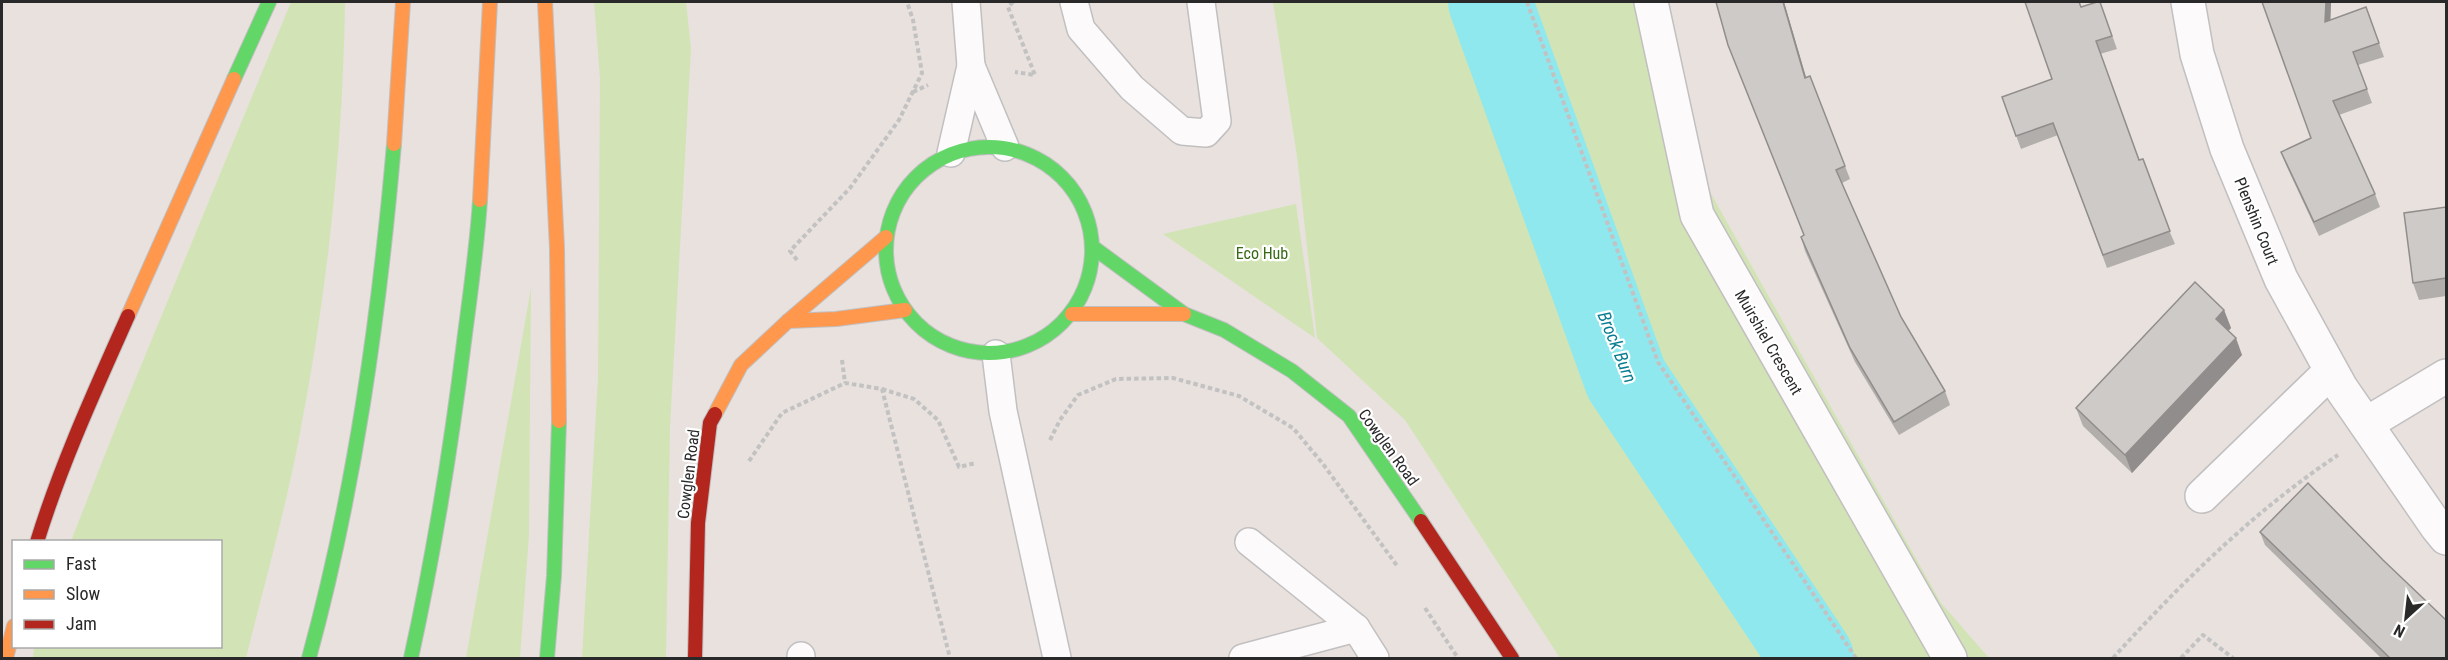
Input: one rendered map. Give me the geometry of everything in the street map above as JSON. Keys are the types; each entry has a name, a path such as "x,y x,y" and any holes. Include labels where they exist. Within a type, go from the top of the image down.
{"main road":[{"path":"38,540 48,506 81,421 269,2"},
{"path":"309,658 334,556 374,328 396,113 403,2"},
{"path":"411,658 433,557 457,402 478,232 490,2"},
{"path":"545,2 560,308 560,450 554,584 547,658"},
{"path":"977,146 1005,147 1033,155 1057,171 1076,193 1089,219 1094,249 1089,283 1072,314 1051,335 1025,348 996,354 970,352 944,344 922,330 905,310 892,287 886,263 886,237 897,202 919,173 951,153 977,146"},
{"name":"Cowglen Road","path":"695,658 698,523 710,423 741,365 788,321 886,237"},
{"name":"Cowglen Road","path":"1094,249 1184,314 1224,330 1292,371 1349,416 1512,658"},
{"path":"788,321 836,319 905,310"},
{"name":"Cowglen Road","path":"1072,314 1184,314"},
{"path":"6,658 12,634"}],"street":[{"name":"Muirshiel Crescent","path":"1651,2 1697,214 1950,658"},
{"name":"Plenshin Court","path":"2188,2 2197,54 2227,149 2281,279 2331,371 2368,429 2446,538"},
{"path":"2202,495 2331,371"},
{"path":"2368,429 2446,376"}],"lane":[{"path":"951,153 971,66 966,2"},
{"path":"1074,2 1081,29 1132,88 1182,131 1206,133 1216,121 1200,2"},
{"path":"971,66 1005,147"},
{"path":"996,354 1003,411 1057,658"},
{"path":"1250,542 1356,628 1375,658"},
{"path":"1243,658 1356,628"}],"path":[{"path":"819,294 790,251 850,188 899,120 922,73 913,20 907,2"},
{"path":"1527,2 1658,362 1856,658"},
{"path":"747,468 750,459 782,413 845,383 882,389 915,399 938,420 959,467 1045,452 1060,420 1078,395 1116,378 1173,378 1239,396 1293,428 1323,464 1404,575"},
{"path":"882,389 950,658"},
{"path":"2113,658 2166,600 2244,527 2368,429"},
{"path":"1422,603 1458,658"},
{"path":"2181,658 2203,635 2233,658"}],"green space":[{"path":"291,2 345,2 337,166 318,330 287,493 246,658 33,658 34,648 222,648 222,540 71,540"},
{"path":"594,2 686,2 691,48 670,427 666,658 582,658 598,377 600,78"},
{"path":"1273,2 1652,2 1705,183 1941,603 1989,658 1560,658 1405,420 1317,338 1297,156"},
{"name":"Eco Hub","path":"1296,204 1315,338 1163,234"},
{"path":"531,288 529,535 520,658 466,658"}],"building":[{"path":"1716,2 1783,2 1805,78 1810,76 1845,166 1836,170 1901,317 1945,391 1894,422 1850,348 1801,237 1804,235 1728,45"},
{"path":"2025,2 2079,2 2081,7 2100,2 2112,36 2096,41 2139,160 2143,159 2170,231 2103,255 2053,123 2016,136 2002,97 2052,79"},
{"path":"2262,2 2326,2 2325,22 2366,7 2379,43 2353,52 2367,89 2333,101 2375,194 2314,222 2281,152 2311,138"},
{"path":"2446,207 2446,278 2413,283 2404,213"},
{"path":"2195,282 2224,310 2216,319 2236,338 2125,455 2076,408"},
{"path":"2308,483 2383,560 2446,620 2446,658 2390,658 2260,532"}],"waterway":[{"name":"Brock Burn","path":"1490,2 1626,379 1812,658"}],"traffic: fast":[{"path":"234,79 269,2"},
{"path":"309,658 340,531 363,403 381,274 394,144"},
{"path":"999,147 1029,154 1055,170 1069,184 1085,210 1091,230 1092,250 1091,270 1085,290 1069,316 1055,330 1029,346 1009,352 979,353 949,346 923,330 909,316 893,290 887,270 886,240 893,210 909,184 923,170 949,154 969,148 999,147"},
{"path":"411,658 448,461 480,200"},
{"path":"1094,248 1184,314 1224,330 1292,371 1349,416 1421,521"},
{"path":"547,658 554,576 559,421"}],"traffic: slow":[{"path":"394,144 403,2"},
{"path":"480,200 490,2"},
{"path":"545,2 557,248 559,421"},
{"path":"128,316 234,79"},
{"path":"715,414 741,365 788,321 886,237"},
{"path":"788,321 836,319 905,310"},
{"path":"1072,314 1184,314"},
{"path":"6,658 12,634"}],"traffic: jam":[{"path":"38,540 68,456 128,316"},
{"path":"695,658 698,523 710,423 715,414"},
{"path":"1421,521 1512,658"}]}
